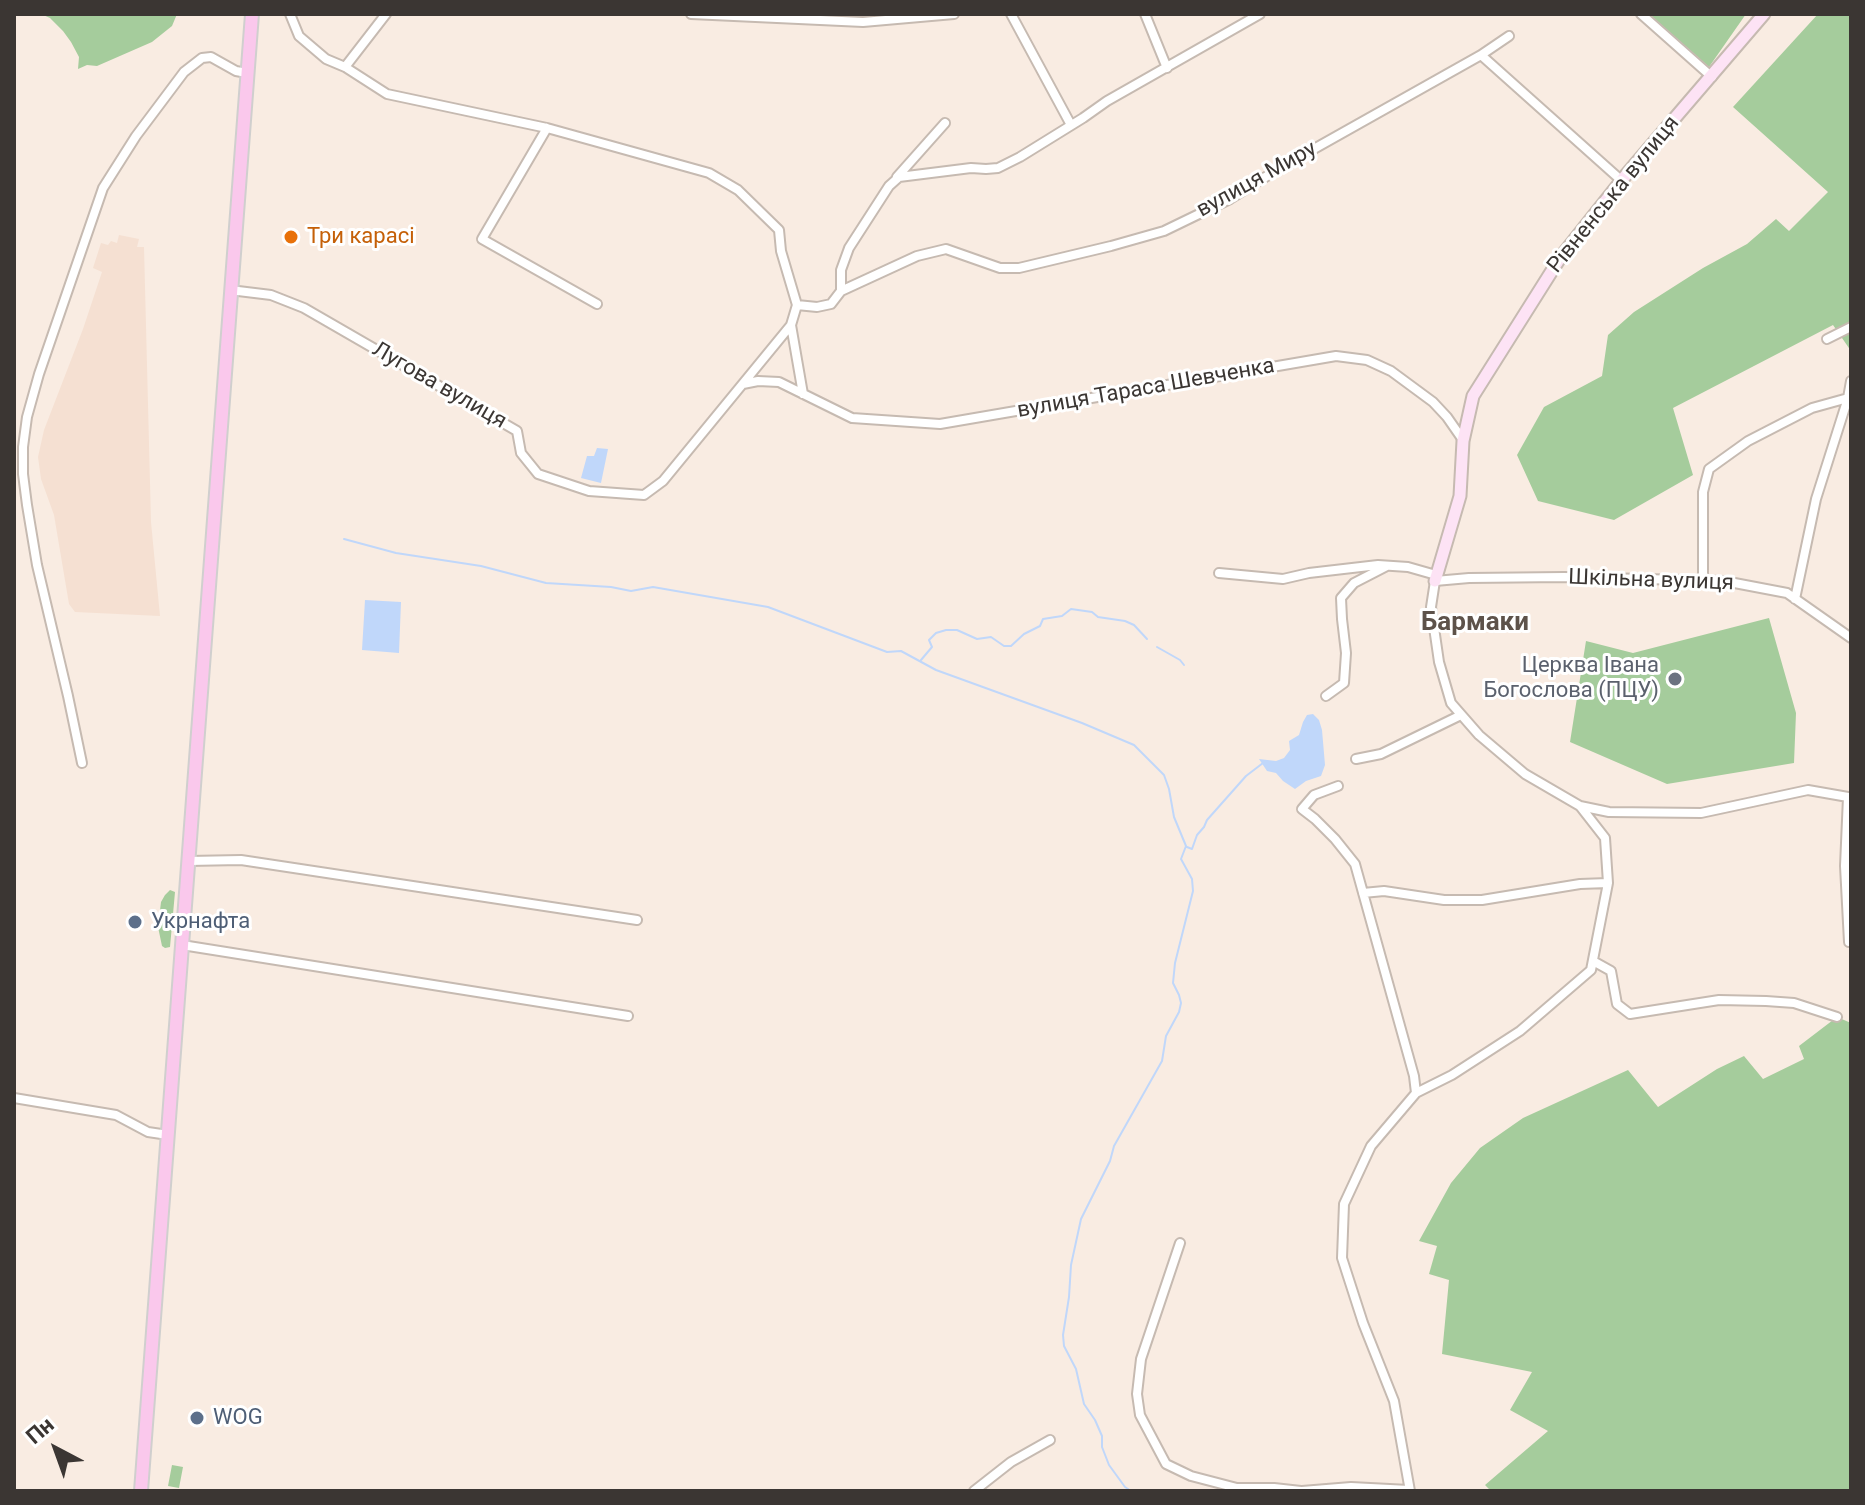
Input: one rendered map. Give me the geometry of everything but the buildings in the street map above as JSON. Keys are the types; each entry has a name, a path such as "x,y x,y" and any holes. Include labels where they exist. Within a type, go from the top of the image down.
{"main road":[{"path":"141,1491 252,14"}],"street":[{"path":"290,14 299,36 326,59 345,67 387,94 547,128 709,173 738,190 779,230 781,251 797,305 791,325 803,394"},
{"path":"345,67 386,14"},
{"path":"691,14 863,22 954,14"},
{"path":"1011,14 1071,125"},
{"path":"1145,14 1167,68"},
{"path":"894,181 907,175 998,168 1107,101 1260,14"},
{"path":"1641,14 1712,77"},
{"name":"Рівненська вулиця","path":"1593,961 1608,883 1605,838 1580,806 1525,774 1479,735 1451,703 1439,662 1431,607 1436,578 1460,496 1463,441 1473,396 1560,258 1764,14"},
{"name":"вулиця Миру","path":"797,305 817,307 831,304 841,291 917,256 946,249 1000,268 1019,268 1164,231 1230,199 1509,36"},
{"path":"1481,55 1622,181"},
{"path":"82,763 37,565 27,505 23,447 27,417 103,188 136,136 184,72 202,58 211,57 236,71 247,73"},
{"path":"841,291 841,270 849,248 894,181 945,123"},
{"path":"547,128 482,239 597,304"},
{"name":"Лугова вулиця","path":"230,290 271,295 304,308 517,431 521,453 538,474 589,491 644,495 663,481 791,325"},
{"path":"1827,339 1851,327"},
{"name":"вулиця Тараса Шевченка","path":"743,384 779,382 852,418 940,424 1336,356 1367,360 1391,371 1433,402 1463,441"},
{"path":"1795,599 1816,499 1851,381"},
{"path":"1703,581 1703,492 1709,469 1748,441 1812,408 1848,398"},
{"name":"Шкільна вулиця","path":"1219,573 1283,579 1378,565 1408,567 1436,578 1724,581 1787,593 1851,638"},
{"path":"1326,696 1344,683 1346,653 1341,598 1354,583 1388,566"},
{"path":"1356,759 1381,754 1461,715"},
{"path":"1338,786 1314,795 1302,809 1335,839 1355,864 1414,1076 1416,1093"},
{"path":"1580,806 1609,812 1701,813 1808,790 1848,797 1845,866 1849,942"},
{"path":"188,861 241,860 637,920"},
{"path":"1363,893 1384,891 1444,900 1482,900 1580,884 1608,883"},
{"path":"182,945 628,1016"},
{"path":"1180,1243 1141,1359 1137,1394 1140,1415 1166,1464 1191,1476 1237,1488 1301,1491 1351,1487 1410,1491 1394,1401 1363,1323 1342,1258 1344,1204 1371,1146 1416,1093 1452,1075 1520,1031 1591,970 1593,961 1611,971 1617,1004 1630,1014 1719,1000 1794,1003 1837,1017"},
{"path":"14,1098 116,1115 148,1132 168,1135"},
{"path":"974,1491 1011,1462 1050,1440"}],"shaded area":[{"path":"119,235 139,239 137,247 144,247 151,522 160,616 75,612 69,604 54,515 41,479 38,457 44,430 102,272 93,268 101,243 117,243"}],"green space":[{"path":"41,14 177,14 172,26 152,42 97,66 87,65 78,69 79,57 71,42 50,18"},
{"path":"1649,14 1746,14 1709,67"},
{"path":"1818,14 1851,14 1851,351 1833,325 1673,408 1693,475 1614,520 1538,501 1517,455 1544,407 1602,376 1608,335 1634,312 1747,244 1776,219 1789,231 1828,192 1733,107"},
{"path":"1769,618 1796,713 1794,763 1667,784 1570,742 1586,641 1633,653"},
{"path":"170,890 175,892 170,947 165,948 158,927 161,902"},
{"path":"1837,1017 1851,1023 1851,1491 1491,1491 1485,1485 1548,1431 1510,1410 1532,1372 1442,1354 1449,1280 1429,1274 1437,1246 1419,1241 1451,1183 1480,1148 1523,1118 1628,1070 1658,1107 1717,1069 1744,1056 1763,1079 1804,1059 1799,1046"},
{"path":"172,1465 183,1467 179,1488 168,1486"}],"water":[{"path":"597,448 608,449 601,483 581,478 587,456 594,456"},
{"path":"365,600 401,602 399,653 362,650"},
{"path":"1313,714 1322,730 1325,765 1321,776 1295,789 1276,773 1267,771 1259,759 1276,761 1284,758 1290,750 1289,741 1299,735 1307,715"}],"waterway":[{"path":"344,539 396,553 481,566 546,583 631,591 653,587 768,607 887,652 901,651 936,670 1134,745 1164,775 1174,817 1186,846 1181,859 1192,879 1193,891 1175,963 1173,983 1181,1003 1166,1036 1162,1061 1114,1146 1110,1161 1081,1219 1071,1265 1063,1335 1064,1346 1076,1369 1084,1404 1102,1436 1102,1447 1109,1465 1131,1491"},
{"path":"921,660 932,647 929,640 936,633 957,630 977,639 991,637 1004,646 1011,646 1024,634 1040,626 1043,619 1062,616 1071,609 1125,621 1134,625 1147,639"},
{"path":"1157,647 1184,665"},
{"path":"1187,847 1192,849 1207,820 1246,776 1263,763"}],"place":[{"name":"Три карасі","path":"291,237"},
{"name":"Церква Івана Богослова (ПЦУ)","path":"1675,679"},
{"name":"Укрнафта","path":"135,922"},
{"name":"WOG","path":"197,1418"}],"district":[{"name":"Бармаки","path":"1475,623"}]}
